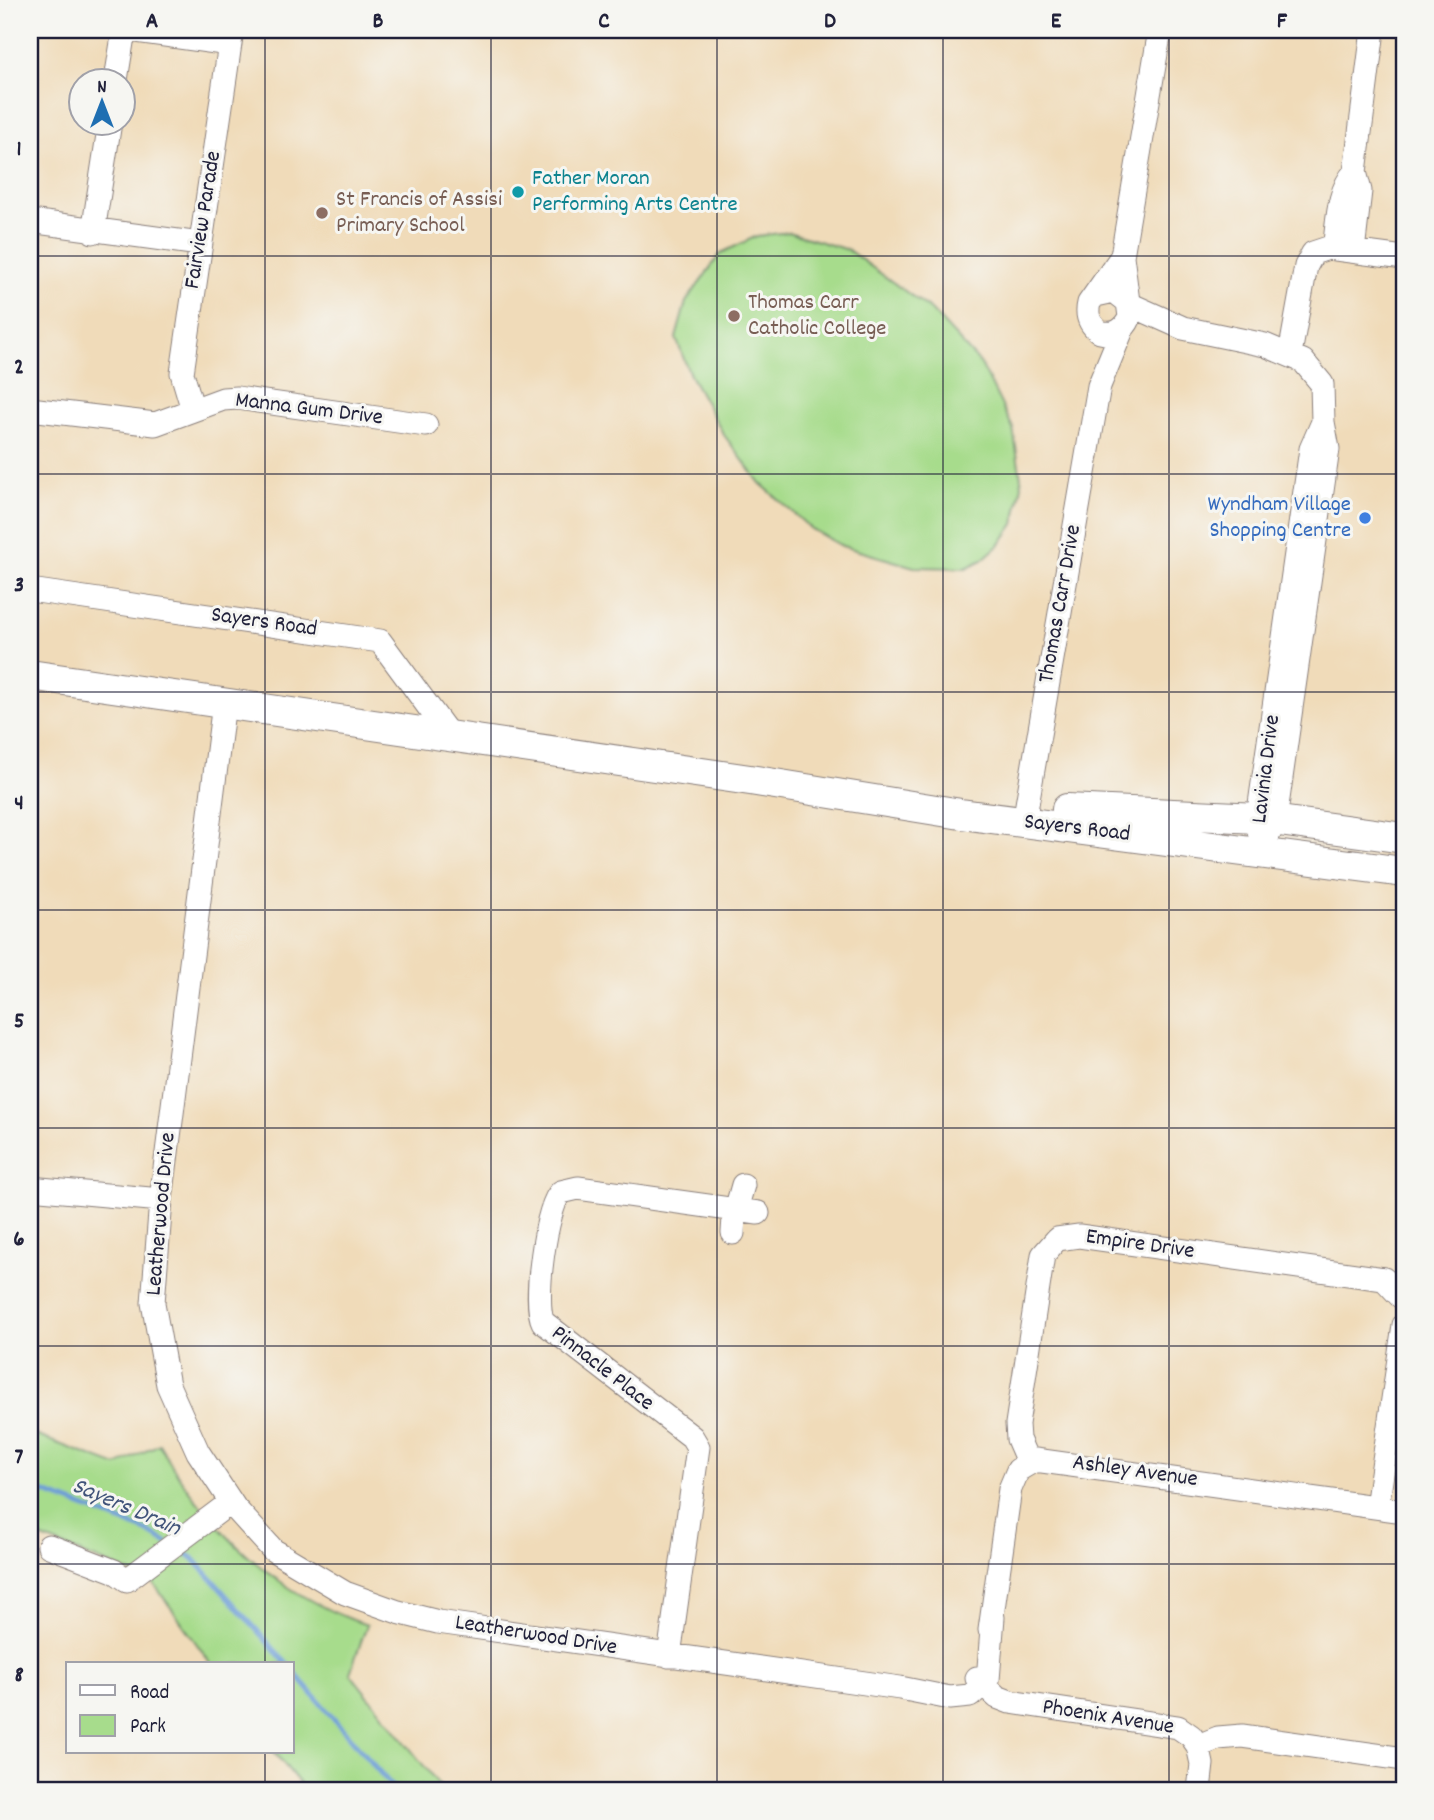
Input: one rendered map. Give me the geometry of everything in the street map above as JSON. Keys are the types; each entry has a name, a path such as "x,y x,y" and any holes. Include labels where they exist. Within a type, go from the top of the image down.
{"main road":[{"name":"Sayers Road","path":"30,675 750,780 931,793 1026,814 1404,872"},
{"name":"Sayers Road","path":"1026,814 1084,811 1266,819 1404,838"}],"street":[{"path":"119,66 126,30 231,37"},
{"path":"1122,256 1087,310 1093,327 1107,334 1123,329 1130,317 1122,256 1160,30"},
{"path":"1343,250 1343,194 1355,172 1373,30"},
{"name":"Fairview Parade","path":"193,410 182,373 231,37"},
{"path":"93,232 108,136"},
{"path":"30,221 93,232 200,244"},
{"path":"1290,354 1308,259 1317,251 1343,250 1404,258"},
{"path":"1096,295 1114,291 1128,303"},
{"name":"Lavinia Drive","path":"1128,303 1183,328"},
{"name":"Thomas Carr Drive","path":"1093,327 1099,386"},
{"name":"Lavinia Drive","path":"1123,329 1183,328 1237,338 1290,354 1319,376 1324,393 1323,422 1311,449 1261,852"},
{"name":"Thomas Carr Drive","path":"1026,814 1099,386 1123,329"},
{"name":"Manna Gum Drive","path":"30,409 139,424 166,421 223,399 237,398 426,425"},
{"name":"Sayers Road","path":"30,590 380,641 450,736"},
{"name":"Leatherwood Drive","path":"224,703 161,1200 153,1303 168,1385 198,1452 231,1502 273,1550 345,1593 398,1612 438,1622 959,1698 974,1694 981,1681"},
{"path":"733,1233 747,1211 743,1185"},
{"path":"30,1188 161,1200"},
{"name":"Pinnacle Place","path":"669,1656 694,1473 690,1447 676,1427 556,1335 540,1316 539,1294 552,1205 561,1192 578,1188 747,1211"},
{"name":"Empire Drive","path":"1028,1462 1018,1439 1017,1424 1043,1255 1057,1239 1079,1236 1384,1279 1403,1299"},
{"path":"1377,1507 1404,1325"},
{"name":"Ashley Avenue","path":"1028,1462 1049,1459 1404,1511"},
{"path":"981,1681 993,1617 1010,1489 1018,1470 1028,1462"},
{"path":"50,1546 114,1571 127,1580 231,1502"},
{"name":"Phoenix Avenue","path":"981,1681 997,1696 1010,1702 1178,1727 1191,1736 1198,1746 1218,1738 1242,1736 1404,1759"},
{"path":"1198,1746 1202,1764 1199,1790"}],"green space":[{"path":"788,232 848,250 931,310 981,364 1013,428 1022,485 1014,524 1000,544 982,560 966,568 914,567 842,546 811,529 760,483 724,435 690,375 676,338 686,302 721,253 757,236"},
{"path":"30,1433 117,1466 159,1444 198,1503 246,1554 302,1596 367,1625 350,1673 443,1790 305,1790 276,1754 294,1754 294,1662 210,1662 152,1581 30,1533"}],"waterway":[{"name":"Sayers Drain","path":"30,1487 144,1530 166,1542"},
{"name":"Sayers Drain","path":"178,1549 193,1558 285,1662"},
{"name":"Sayers Drain","path":"294,1672 395,1790"}],"place":[{"name":"Father Moran Performing Arts Centre","path":"518,192"},
{"name":"St Francis of Assisi Primary School","path":"322,213"},
{"name":"Thomas Carr Catholic College","path":"734,316"},
{"name":"Wyndham Village Shopping Centre","path":"1365,518"}]}
